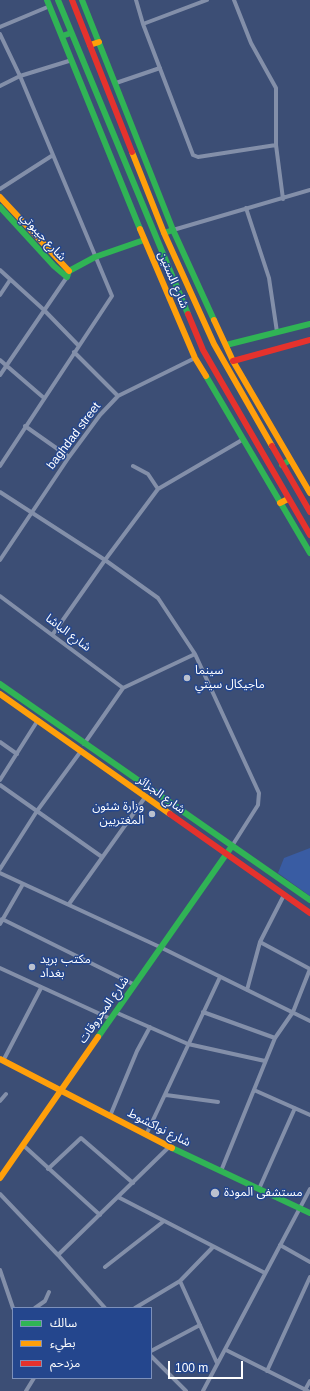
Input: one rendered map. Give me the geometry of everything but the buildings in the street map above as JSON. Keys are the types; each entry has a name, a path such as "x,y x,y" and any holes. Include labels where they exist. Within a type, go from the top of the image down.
{"main road":[{"name":"شارع الستين","path":"58,0 203,350 310,536"},
{"name":"شارع الستين","path":"72,0 164,233 214,344 310,512"},
{"name":"شارع الستين","path":"82,0 173,230 233,361 310,493"},
{"name":"شارع الستين","path":"48,3 144,240 195,358 310,553"},
{"path":"62,36 71,33"},
{"path":"90,45 99,42"},
{"name":"شارع جيبوتي","path":"0,197 68,274"},
{"name":"شارع جيبوتي","path":"0,207 54,266 68,274"},
{"path":"164,233 173,230"},
{"name":"شارع جيبوتي","path":"68,274 95,257 144,240"},
{"path":"226,345 310,324"},
{"path":"233,361 310,340"},
{"path":"282,465 290,460"},
{"path":"280,503 288,499"},
{"name":"شارع الجزائر","path":"0,684 84,744 310,900"},
{"name":"شارع الجزائر","path":"0,694 310,913"},
{"path":"81,751 84,744"},
{"name":"شارع المحروقات","path":"0,1178 232,846"},
{"name":"شارع نواكشوط","path":"1,1060 146,1135 310,1214"}],"street":[{"path":"136,0 143,24 194,155 198,158 276,145"},
{"path":"143,24 207,0"},
{"path":"234,0 251,43 276,88 276,145 283,199"},
{"path":"0,26 48,3"},
{"path":"0,34 20,76 112,296 78,345 0,466"},
{"path":"0,86 20,76 72,60"},
{"path":"116,83 160,68"},
{"path":"0,189 53,155"},
{"path":"173,230 310,190"},
{"path":"246,208 270,278 277,332"},
{"path":"0,270 44,310 78,345"},
{"path":"0,375 68,274"},
{"path":"0,295 10,280"},
{"path":"74,352 118,396"},
{"name":"baghdad street","path":"0,560 69,457 100,415 118,396 195,358"},
{"path":"0,360 44,398"},
{"path":"25,426 69,457"},
{"path":"53,634 105,560 158,489 242,440"},
{"path":"133,466 148,474 158,489"},
{"path":"0,492 105,560 158,598 195,654 259,793 258,805 232,846"},
{"name":"شارع الباشا","path":"0,596 124,688"},
{"path":"84,744 124,688 195,654"},
{"path":"0,780 38,720"},
{"path":"0,742 17,754"},
{"path":"0,869 37,811 81,751"},
{"path":"0,785 102,857"},
{"path":"69,904 146,796"},
{"path":"0,873 162,948 310,1021"},
{"path":"0,924 23,884"},
{"path":"246,990 260,942 284,895"},
{"path":"2,919 135,985"},
{"path":"221,1171 275,1038 293,1012 310,968 260,942"},
{"path":"0,968 111,1019"},
{"path":"146,1135 220,977"},
{"path":"1,1060 41,988"},
{"path":"115,1012 188,1044 265,1061"},
{"path":"204,1012 275,1038"},
{"path":"110,1116 137,1051 150,1027"},
{"path":"254,1090 310,1115"},
{"path":"0,1100 6,1094"},
{"path":"166,1095 218,1102"},
{"path":"259,1189 295,1108"},
{"path":"48,1169 81,1138 133,1183"},
{"path":"23,1145 100,1215"},
{"path":"58,1255 170,1146"},
{"path":"203,1391 310,1189"},
{"path":"0,1194 58,1255 104,1307"},
{"path":"118,1198 265,1273"},
{"path":"106,1267 164,1221"},
{"path":"280,1245 310,1262"},
{"path":"137,1307 180,1281 213,1247"},
{"path":"0,1270 13,1307"},
{"path":"267,1370 310,1277"},
{"path":"180,1281 217,1363"},
{"path":"37,1307 45,1301 49,1292"},
{"path":"152,1351 200,1325"},
{"path":"226,1350 307,1390 310,1381"},
{"path":"152,1357 186,1391"},
{"path":"26,1391 33,1379"}],"shaded area":[{"path":"310,848 310,896 278,873 284,858"}],"traffic: fast":[{"path":"47,0 140,229"},
{"path":"58,0 188,314"},
{"path":"82,0 173,230 214,320"},
{"path":"62,36 71,33"},
{"path":"0,207 54,266 67,277 69,271 95,257 144,240"},
{"path":"164,233 173,230"},
{"path":"226,345 310,324"},
{"path":"206,376 310,553"},
{"path":"282,465 290,460"},
{"path":"0,684 310,900"},
{"path":"98,1037 232,846"},
{"path":"172,1148 310,1213"}],"traffic: slow":[{"path":"90,45 99,42"},
{"path":"132,152 164,233 214,344 272,446"},
{"path":"0,197 69,271"},
{"path":"140,229 195,358 206,376"},
{"path":"214,320 233,361 310,493"},
{"path":"280,503 288,499"},
{"path":"0,694 170,814"},
{"path":"0,1178 98,1037"},
{"path":"0,1059 172,1148"}],"traffic: jam":[{"path":"72,0 132,152"},
{"path":"188,314 203,350 310,535"},
{"path":"233,361 310,340"},
{"path":"272,446 310,512"},
{"path":"170,814 310,913"}],"place":[{"name":"سينما ماجيكال سيتي","path":"187,678"},
{"name":"وزارة شئون المغتربين","path":"152,814"},
{"name":"مكتب بريد بغداد","path":"32,967"},
{"name":"مستشفى المودة","path":"215,1193"}]}
